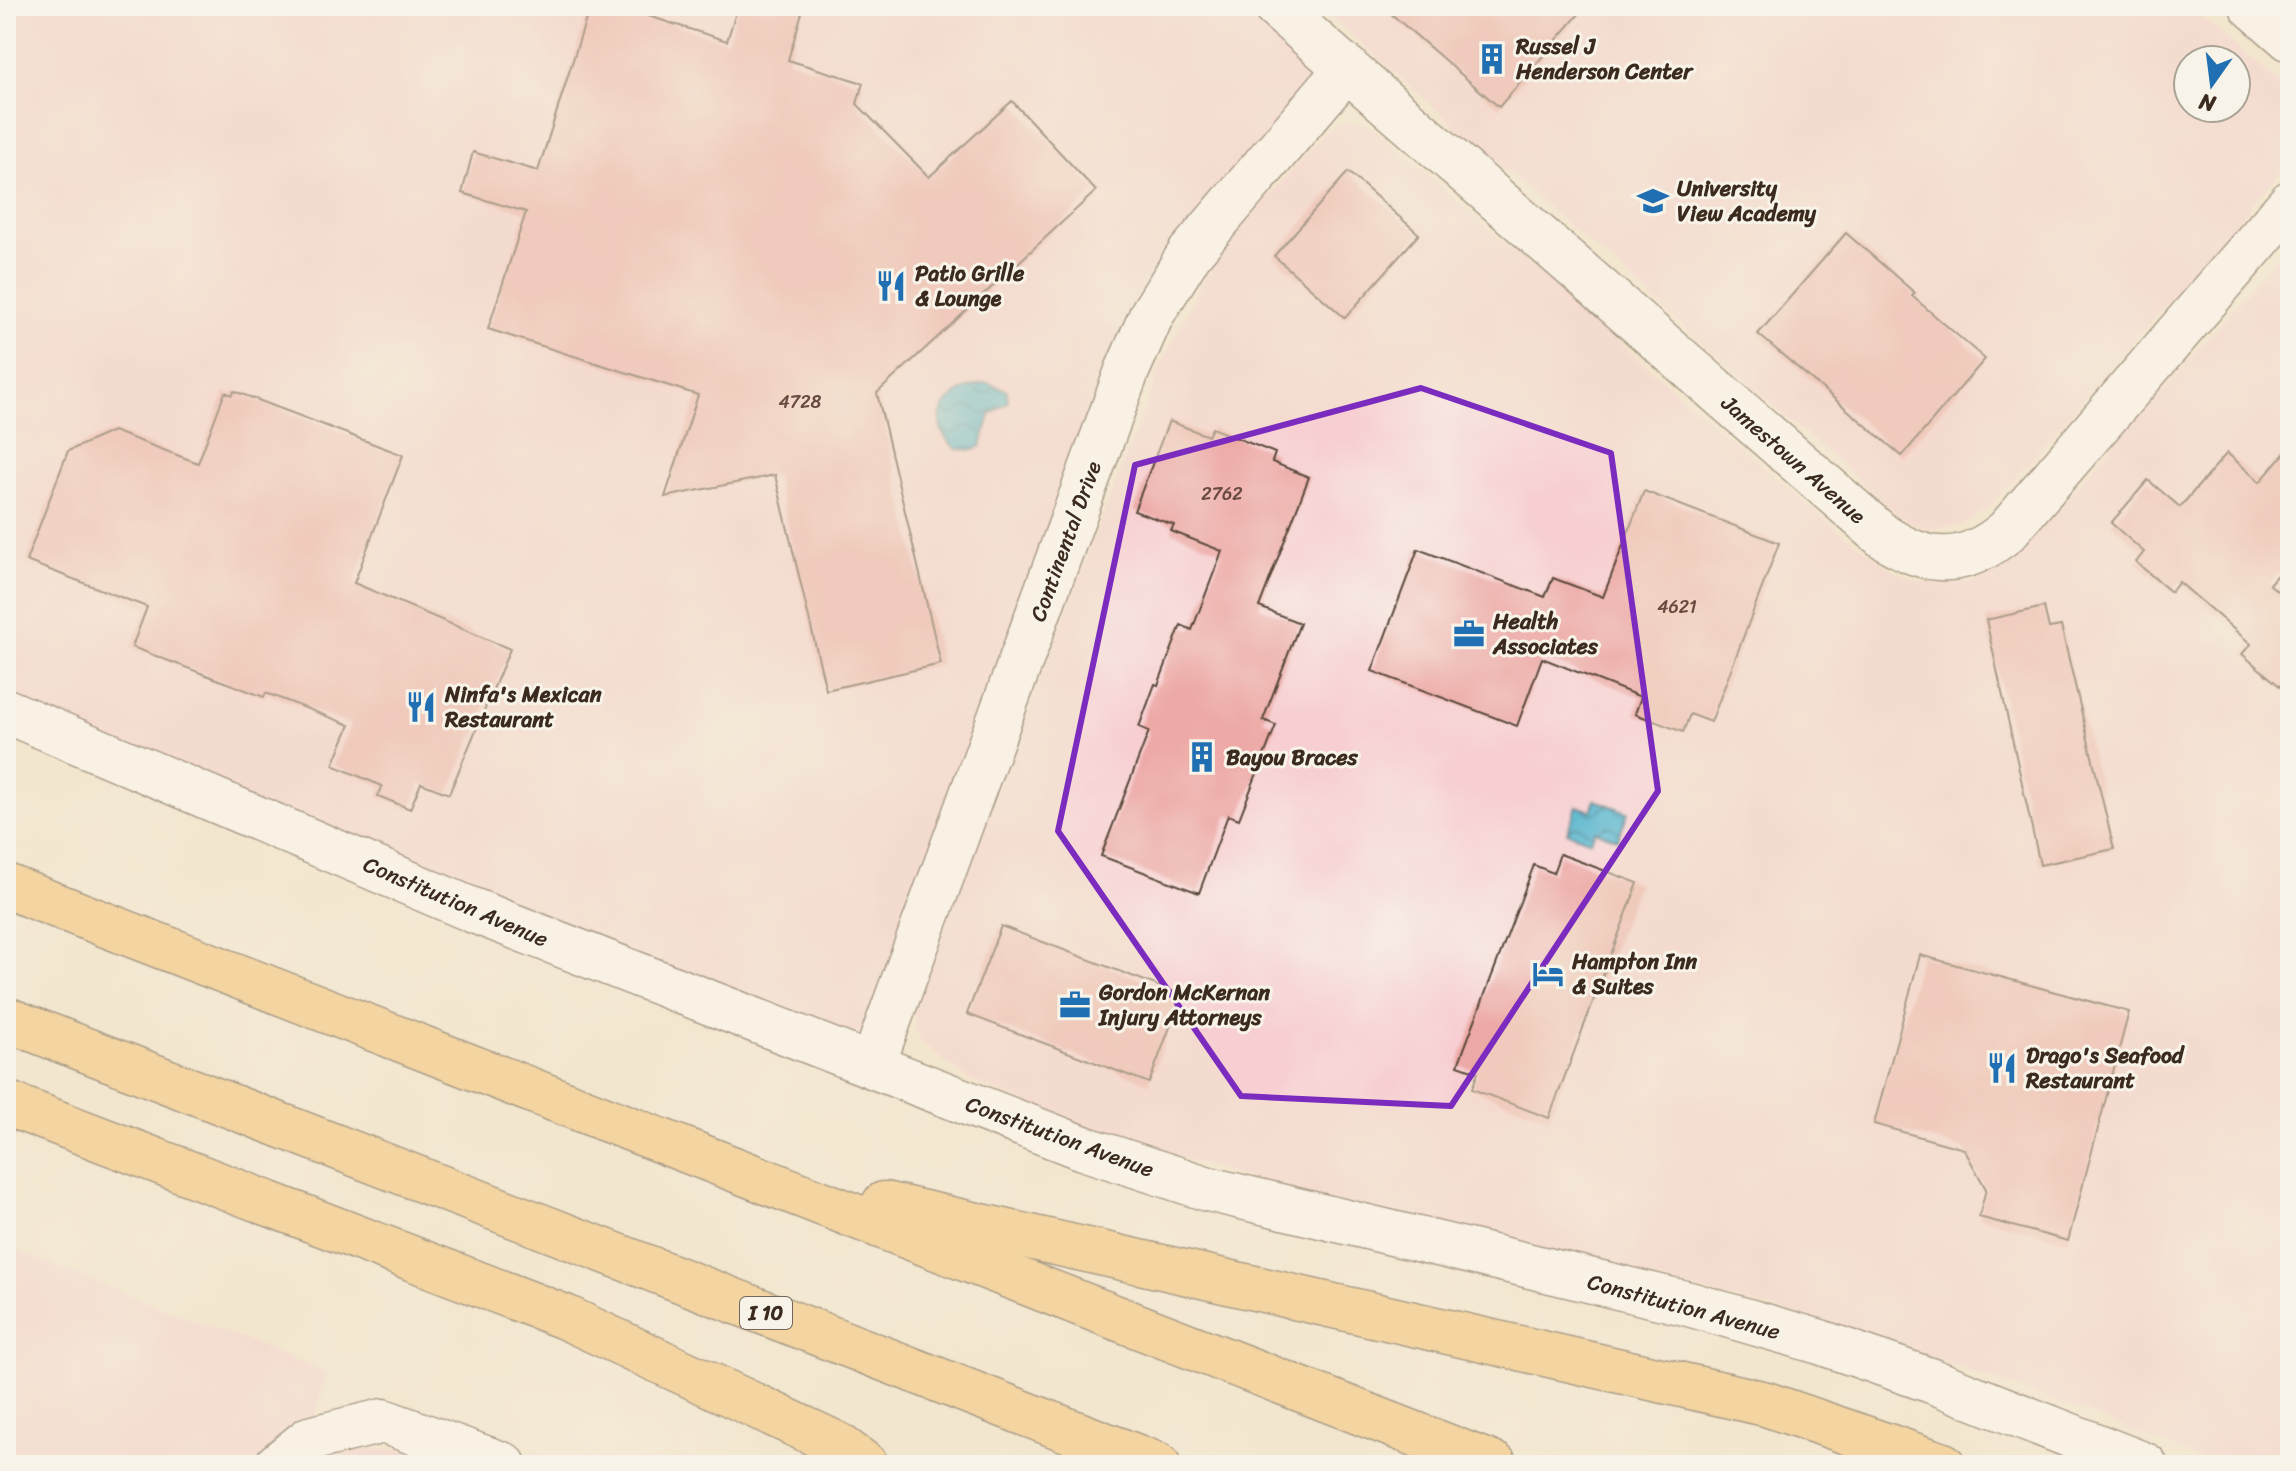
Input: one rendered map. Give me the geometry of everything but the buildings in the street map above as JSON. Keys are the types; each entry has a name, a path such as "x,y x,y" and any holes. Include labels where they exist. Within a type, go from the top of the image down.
{"highway":[{"path":"6,886 1495,1465"},
{"name":"I 10","path":"6,1019 1158,1465"},
{"path":"6,1103 565,1317 837,1444 866,1465"},
{"path":"745,1173 1766,1404 1943,1465"}],"street":[{"name":"Jamestown Avenue","path":"1275,6 1876,530 1898,546 1934,559 1970,555 1990,546 2007,531 2290,203"},
{"path":"2252,6 2290,39"},
{"name":"Continental Drive","path":"873,1064 1127,371 1148,322 1190,253 1347,68"},
{"name":"Constitution Avenue","path":"6,711 472,910 1083,1148 1208,1189 1689,1304 1820,1342 1932,1381 2145,1465"},
{"path":"293,1452 383,1421 504,1465"}],"highlighted area":[{"path":"1421,388 1611,453 1658,791 1451,1106 1241,1096 1058,831 1135,465"}],"shaded area":[{"path":"6,6 1275,6 1347,68 1190,253 872,1064 6,712"},
{"path":"1319,6 2189,6 2233,44 2172,44 2172,124 2252,124 2252,61 2290,94 2290,160 1987,510 1961,526 1928,529 1900,517"},
{"path":"1349,122 1363,124 1376,131 1818,514 1893,570 1920,582 1969,583 2003,566 2172,380 2290,240 2290,1465 2214,1465 2105,1420 1927,1356 1806,1317 1287,1190 1185,1159 1117,1137 970,1081 923,1044 915,1028 913,1014 918,995 1160,367 1201,283 1223,250 1323,134 1335,125"},
{"path":"6,1246 327,1373 309,1439 277,1465 6,1465"},
{"path":"359,1449 405,1450 444,1465 323,1465"}],"water":[{"path":"987,383 1007,390 1008,402 990,415 981,446 975,450 957,449 946,438 941,427 940,416 944,407 962,391"},
{"path":"1595,800 1628,812 1618,839 1595,831 1591,841 1567,832 1577,806 1591,811"}],"place":[{"name":"Russel J Henderson Center","path":"1492,59"},
{"name":"University View Academy","path":"1653,201"},
{"name":"Patio Grille & Lounge","path":"891,286"},
{"name":"Health Associates","path":"1469,634"},
{"name":"Ninfa's Mexican Restaurant","path":"421,707"},
{"name":"Bayou Braces","path":"1202,757"},
{"name":"Hampton Inn & Suites","path":"1548,974"},
{"name":"Gordon McKernan Injury Attorneys","path":"1075,1005"},
{"name":"Drago's Seafood Restaurant","path":"2002,1068"}]}
